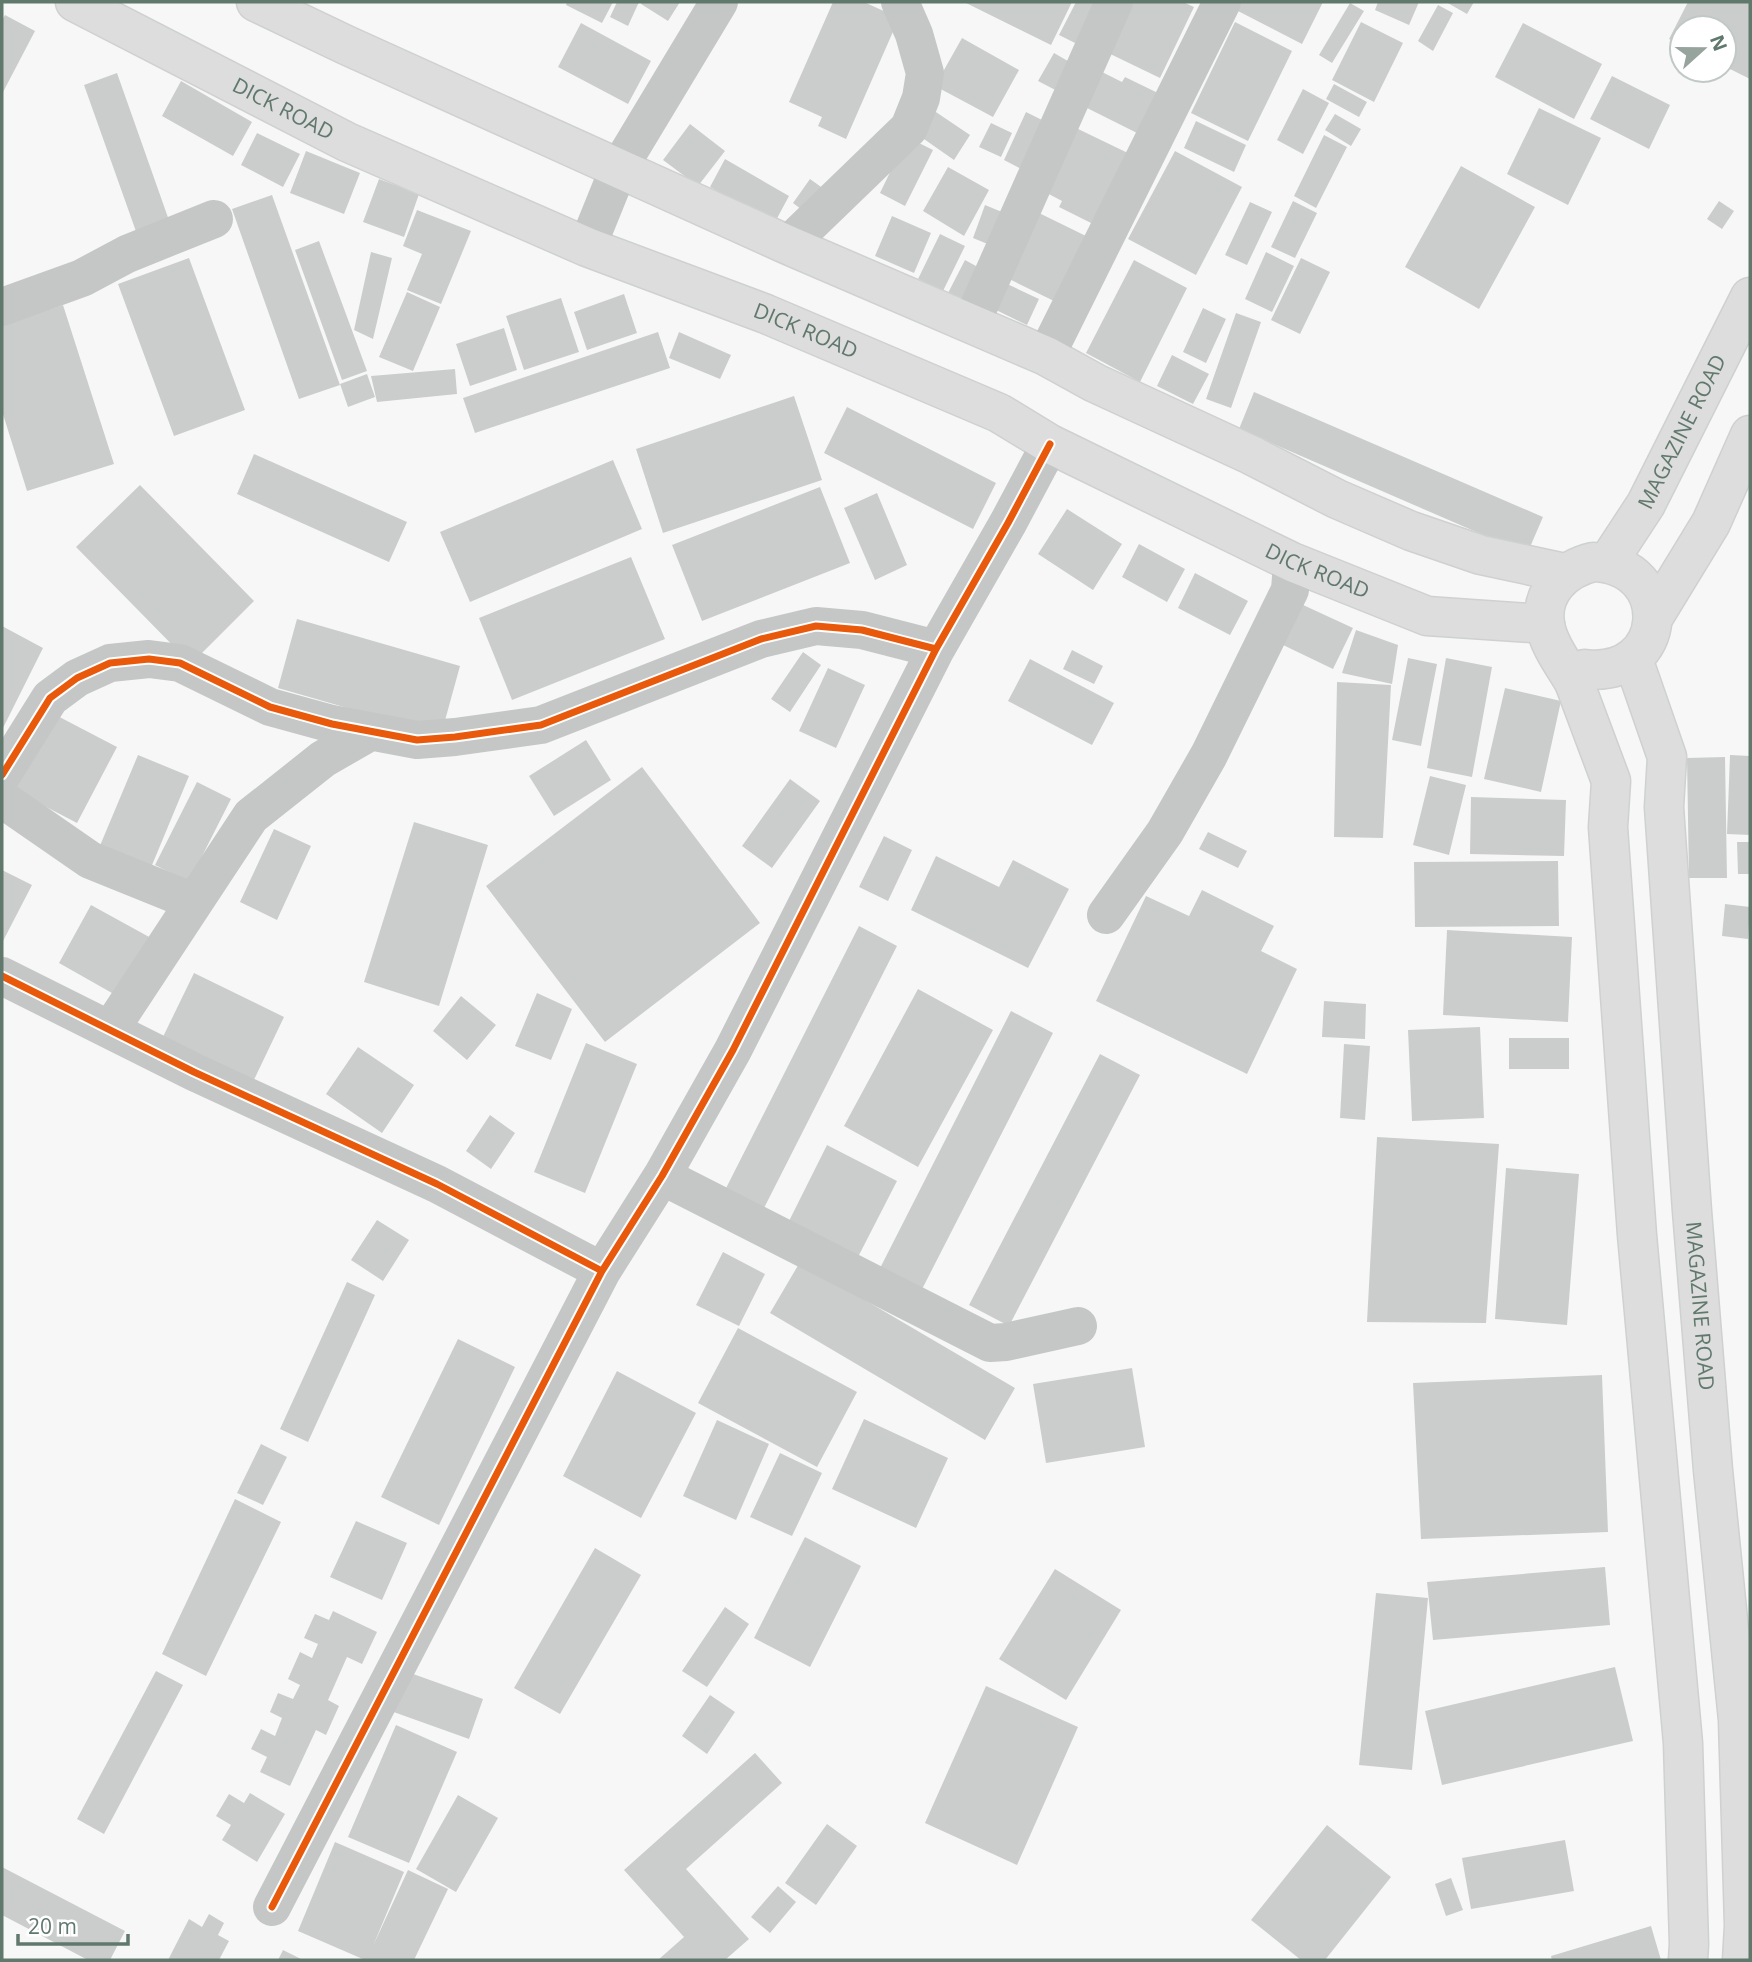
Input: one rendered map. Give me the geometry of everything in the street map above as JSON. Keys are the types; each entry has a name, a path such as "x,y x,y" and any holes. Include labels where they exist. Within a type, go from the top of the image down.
{"main road":[{"name":"DICK ROAD","path":"75,2 347,142 587,247 766,314 999,413 1050,444 1292,562 1427,616 1545,624"},
{"path":"256,2 788,245 1046,356 1095,383 1251,455 1337,499 1411,531 1481,555 1564,573"},
{"name":"MAGAZINE ROAD","path":"1608,562 1646,504 1750,297"},
{"path":"1653,618 1712,523 1750,435"},
{"path":"1574,682 1585,669 1602,671 1618,668 1633,659 1648,641 1653,618 1651,602 1645,588 1635,576 1608,562 1585,564 1564,573 1553,587 1545,605 1545,624 1553,646 1574,682 1611,781 1608,827 1637,1235 1683,1743 1688,1960"},
{"name":"MAGAZINE ROAD","path":"1633,659 1667,757 1664,807 1691,1197 1713,1469 1738,1720 1744,1926 1742,1960"},
{"path":"1660,1489 1713,1469"}],"street":[{"path":"587,247 619,168 719,2"},
{"path":"788,245 909,128 921,98 925,73 914,34 900,2"},
{"path":"971,324 1114,2"},
{"path":"1046,356 1222,2"},
{"path":"2,307 82,278 127,254 214,219"},
{"path":"272,1908 601,1271 662,1177 739,1038 936,649 1009,523 1050,444"},
{"path":"1106,915 1165,832 1209,755 1290,590 1292,562"},
{"path":"2,775 50,698 77,678 110,663 149,659 180,663 270,707 332,724 417,740 541,725 761,639 816,626 862,629 936,649"},
{"path":"110,1030 251,816 323,759 370,732"},
{"path":"2,799 90,860 194,902"},
{"path":"2,976 194,1072 437,1184 601,1271"},
{"path":"662,1177 990,1343 1078,1326"}],"building":[{"path":"567,2 613,2 602,23 566,5"},
{"path":"617,2 639,2 628,26 610,17"},
{"path":"680,2 668,21 641,4"},
{"path":"833,2 864,2 899,18 846,139 818,126 822,117 789,102"},
{"path":"964,2 1072,2 1051,45"},
{"path":"1076,2 1105,2 1083,47 1059,35"},
{"path":"1125,2 1183,2 1194,7 1160,78 1102,50"},
{"path":"1240,2 1323,2 1302,44 1236,10"},
{"path":"1378,2 1419,2 1409,25 1375,10"},
{"path":"1446,2 1474,2 1467,14"},
{"path":"1688,2 1750,2 1750,79 1738,73 1738,14 1682,14"},
{"path":"1350,3 1364,11 1332,63 1319,55"},
{"path":"1438,5 1453,13 1433,51 1418,41"},
{"path":"5,15 35,31 2,94 2,20"},
{"path":"1235,22 1292,51 1248,141 1191,113"},
{"path":"1361,22 1403,43 1374,102 1332,80"},
{"path":"581,23 651,61 628,104 558,67"},
{"path":"1523,23 1602,64 1574,119 1495,77"},
{"path":"962,38 1019,70 993,117 935,86"},
{"path":"1054,53 1080,68 1065,95 1038,81"},
{"path":"1096,69 1122,82 1125,77 1160,94 1141,135 1079,104"},
{"path":"117,73 171,226 138,237 84,85"},
{"path":"1612,76 1670,105 1649,149 1590,119"},
{"path":"181,81 252,122 233,156 162,116"},
{"path":"1334,84 1367,102 1359,117 1326,99"},
{"path":"1303,89 1329,103 1303,154 1277,140"},
{"path":"927,106 970,135 954,160 911,130"},
{"path":"1539,108 1601,138 1568,205 1507,174"},
{"path":"1026,112 1048,123 1025,171 1004,160"},
{"path":"1335,114 1361,129 1351,146 1325,130"},
{"path":"1196,121 1246,145 1234,172 1184,148"},
{"path":"991,123 1012,133 1001,157 979,147"},
{"path":"690,124 725,151 698,186 663,160"},
{"path":"1074,127 1132,155 1097,226 1059,207 1062,201 1043,191"},
{"path":"257,133 300,154 283,187 241,165"},
{"path":"1324,135 1347,147 1316,208 1294,196"},
{"path":"907,137 933,150 905,206 880,193"},
{"path":"306,151 360,173 344,214 290,193"},
{"path":"1175,151 1242,187 1196,275 1128,239"},
{"path":"725,159 789,196 774,224 710,187"},
{"path":"1461,166 1535,207 1479,309 1405,267"},
{"path":"948,167 989,190 964,236 923,211"},
{"path":"379,179 419,194 404,237 363,222"},
{"path":"810,179 828,192 810,216 793,203"},
{"path":"272,195 340,385 299,399 232,209"},
{"path":"1293,201 1317,213 1295,258 1271,247"},
{"path":"1719,201 1734,211 1722,229 1707,219"},
{"path":"1250,202 1272,212 1247,265 1225,255"},
{"path":"985,205 1002,212 990,245 973,238"},
{"path":"417,210 471,231 441,304 407,290 422,254 403,246"},
{"path":"1037,212 1086,236 1054,301 1005,277"},
{"path":"892,216 931,233 914,273 875,256"},
{"path":"940,234 965,246 943,291 918,279"},
{"path":"319,241 367,371 342,380 295,250"},
{"path":"371,252 392,258 373,339 354,330"},
{"path":"1266,252 1294,266 1272,312 1245,299"},
{"path":"189,258 245,410 174,436 118,284"},
{"path":"1301,258 1330,272 1300,334 1271,320"},
{"path":"965,260 987,272 969,306 947,295"},
{"path":"1134,260 1187,288 1140,382 1086,353"},
{"path":"1005,283 1039,299 1027,325 992,308"},
{"path":"407,292 440,307 413,371 379,357"},
{"path":"624,294 637,333 587,350 574,312"},
{"path":"561,298 579,352 524,370 506,316"},
{"path":"63,305 114,464 27,491 2,411 2,325"},
{"path":"1203,308 1226,319 1206,363 1183,352"},
{"path":"1236,313 1261,322 1231,408 1206,399"},
{"path":"504,328 517,370 470,386 456,344"},
{"path":"658,332 670,368 475,433 463,398"},
{"path":"679,332 731,355 720,379 669,358"},
{"path":"1172,355 1209,374 1193,404 1157,386"},
{"path":"455,369 457,394 377,402 371,376"},
{"path":"367,374 375,397 348,407 340,384"},
{"path":"1254,392 1543,517 1527,554 1239,429"},
{"path":"794,396 822,480 663,533 636,449"},
{"path":"847,407 996,483 973,529 824,453"},
{"path":"254,454 407,522 389,562 237,494"},
{"path":"613,460 642,529 470,602 440,532"},
{"path":"140,485 254,601 191,664 76,547"},
{"path":"820,487 850,563 702,621 672,545"},
{"path":"877,493 907,565 875,580 844,508"},
{"path":"1067,509 1122,544 1093,590 1038,554"},
{"path":"1139,544 1185,569 1167,602 1122,577"},
{"path":"631,557 665,639 512,700 479,618"},
{"path":"1195,573 1248,601 1230,635 1178,608"},
{"path":"1301,604 1353,628 1333,669 1281,644"},
{"path":"297,619 460,666 441,735 278,688"},
{"path":"2,626 43,648 2,730"},
{"path":"1356,630 1398,645 1392,684 1342,673"},
{"path":"1072,650 1103,666 1094,684 1063,669"},
{"path":"803,652 821,665 790,712 771,699"},
{"path":"1408,658 1437,664 1421,746 1392,740"},
{"path":"1446,658 1492,667 1472,777 1427,768"},
{"path":"1030,659 1114,703 1092,745 1008,701"},
{"path":"828,668 865,685 836,748 799,731"},
{"path":"1337,682 1391,685 1383,838 1334,837"},
{"path":"1505,688 1561,701 1541,792 1484,779"},
{"path":"48,711 117,747 77,823 8,787"},
{"path":"586,740 611,780 554,816 529,776"},
{"path":"138,755 189,776 150,870 99,848"},
{"path":"1730,755 1750,756 1750,835 1727,834"},
{"path":"1725,757 1727,878 1689,878 1687,758"},
{"path":"642,767 760,923 605,1042 486,886"},
{"path":"1430,776 1466,785 1449,855 1413,845"},
{"path":"790,779 820,801 772,868 742,846"},
{"path":"197,782 231,799 189,882 155,865"},
{"path":"1471,797 1566,800 1564,856 1470,854"},
{"path":"414,822 488,845 439,1006 364,982"},
{"path":"274,829 311,846 277,920 240,902"},
{"path":"1208,832 1247,851 1238,868 1199,849"},
{"path":"884,836 912,850 888,901 859,887"},
{"path":"1737,842 1750,842 1750,874 1738,874"},
{"path":"936,856 999,887 1013,860 1069,889 1028,968 911,910"},
{"path":"1558,861 1559,926 1415,927 1414,862"},
{"path":"2,870 32,885 2,943"},
{"path":"1202,890 1274,926 1261,951 1297,969 1247,1074 1096,1001 1146,896 1189,916"},
{"path":"1725,904 1750,907 1748,939 1722,936"},
{"path":"91,905 151,938 119,997 59,963"},
{"path":"859,926 897,946 760,1216 722,1196"},
{"path":"1447,930 1572,937 1568,1022 1443,1015"},
{"path":"194,973 284,1017 250,1088 160,1043"},
{"path":"918,989 993,1030 918,1167 844,1126"},
{"path":"537,993 572,1009 551,1060 515,1046"},
{"path":"461,996 496,1025 467,1060 433,1031"},
{"path":"1324,1001 1366,1004 1365,1039 1322,1037"},
{"path":"1011,1011 1053,1033 917,1299 875,1278"},
{"path":"1480,1027 1484,1118 1412,1121 1408,1030"},
{"path":"1509,1038 1569,1038 1569,1069 1509,1069"},
{"path":"586,1043 637,1064 585,1193 534,1172"},
{"path":"1344,1044 1370,1046 1365,1120 1340,1118"},
{"path":"358,1047 414,1085 382,1133 326,1094"},
{"path":"1100,1054 1140,1075 1009,1326 969,1305"},
{"path":"490,1115 515,1133 491,1169 466,1151"},
{"path":"1377,1137 1499,1144 1486,1323 1367,1322"},
{"path":"827,1145 897,1181 858,1257 789,1221"},
{"path":"1506,1168 1579,1174 1567,1325 1495,1319"},
{"path":"377,1220 409,1240 383,1281 351,1260"},
{"path":"723,1252 765,1274 739,1326 696,1305"},
{"path":"800,1262 1015,1388 985,1440 770,1313"},
{"path":"347,1282 375,1295 308,1442 280,1429"},
{"path":"738,1328 857,1392 817,1467 698,1403"},
{"path":"458,1339 515,1367 439,1525 381,1497"},
{"path":"1132,1368 1145,1447 1046,1463 1033,1384"},
{"path":"617,1371 696,1413 641,1518 563,1476"},
{"path":"1602,1375 1608,1532 1421,1539 1413,1383"},
{"path":"864,1419 948,1458 916,1528 832,1489"},
{"path":"717,1420 769,1444 736,1520 683,1496"},
{"path":"261,1444 287,1457 263,1505 237,1493"},
{"path":"780,1453 822,1473 792,1536 750,1517"},
{"path":"235,1499 281,1522 206,1676 162,1654"},
{"path":"356,1521 407,1543 382,1600 330,1577"},
{"path":"805,1537 861,1566 810,1667 754,1638"},
{"path":"595,1548 641,1575 560,1714 514,1688"},
{"path":"1605,1567 1610,1625 1433,1640 1427,1582"},
{"path":"1055,1569 1121,1610 1066,1700 999,1659"},
{"path":"1376,1593 1428,1598 1412,1770 1359,1765"},
{"path":"725,1607 749,1624 707,1687 682,1671"},
{"path":"333,1611 377,1632 362,1664 347,1657 328,1700 339,1706 326,1735 316,1730 290,1786 260,1772 267,1757 251,1749 261,1729 275,1736 282,1718 270,1712 278,1693 293,1699 300,1685 288,1679 300,1652 312,1658 318,1644 304,1638 315,1614 329,1620"},
{"path":"1615,1667 1633,1741 1442,1785 1425,1711"},
{"path":"402,1670 483,1699 469,1739 388,1710"},
{"path":"156,1671 183,1685 104,1834 77,1819"},
{"path":"986,1686 1078,1727 1017,1865 925,1823"},
{"path":"710,1695 735,1712 707,1754 682,1736"},
{"path":"396,1725 457,1752 409,1863 348,1837"},
{"path":"755,1753 782,1783 686,1869 749,1939 725,1960 658,1960 684,1937 624,1870"},
{"path":"250,1793 285,1814 257,1862 222,1840 231,1825 216,1816 229,1794 244,1803"},
{"path":"458,1795 498,1818 456,1892 416,1869"},
{"path":"827,1824 857,1846 816,1905 785,1883"},
{"path":"1327,1825 1391,1877 1325,1960 1301,1960 1251,1920"},
{"path":"1565,1840 1574,1891 1471,1909 1462,1858"},
{"path":"335,1842 404,1872 373,1946 408,1870 448,1889 414,1960 365,1960 298,1931"},
{"path":"2,1867 125,1931 110,1960 88,1960 2,1915"},
{"path":"1451,1878 1463,1910 1446,1916 1435,1884"},
{"path":"778,1886 796,1902 770,1933 751,1917"},
{"path":"209,1914 224,1923 218,1935 229,1941 219,1960 168,1960 189,1919 202,1927"},
{"path":"1651,1926 1661,1960 1552,1960 1551,1956"},
{"path":"283,1950 303,1960 278,1960"}],"cycle path":[{"path":"272,1907 602,1271 662,1176 733,1050 936,649 1050,444"},
{"path":"2,775 50,698 77,678 110,663 149,659 180,663 270,707 332,724 417,740 541,725 761,639 816,626 862,630 936,649"},
{"path":"2,976 194,1072 437,1184 602,1271"}]}
